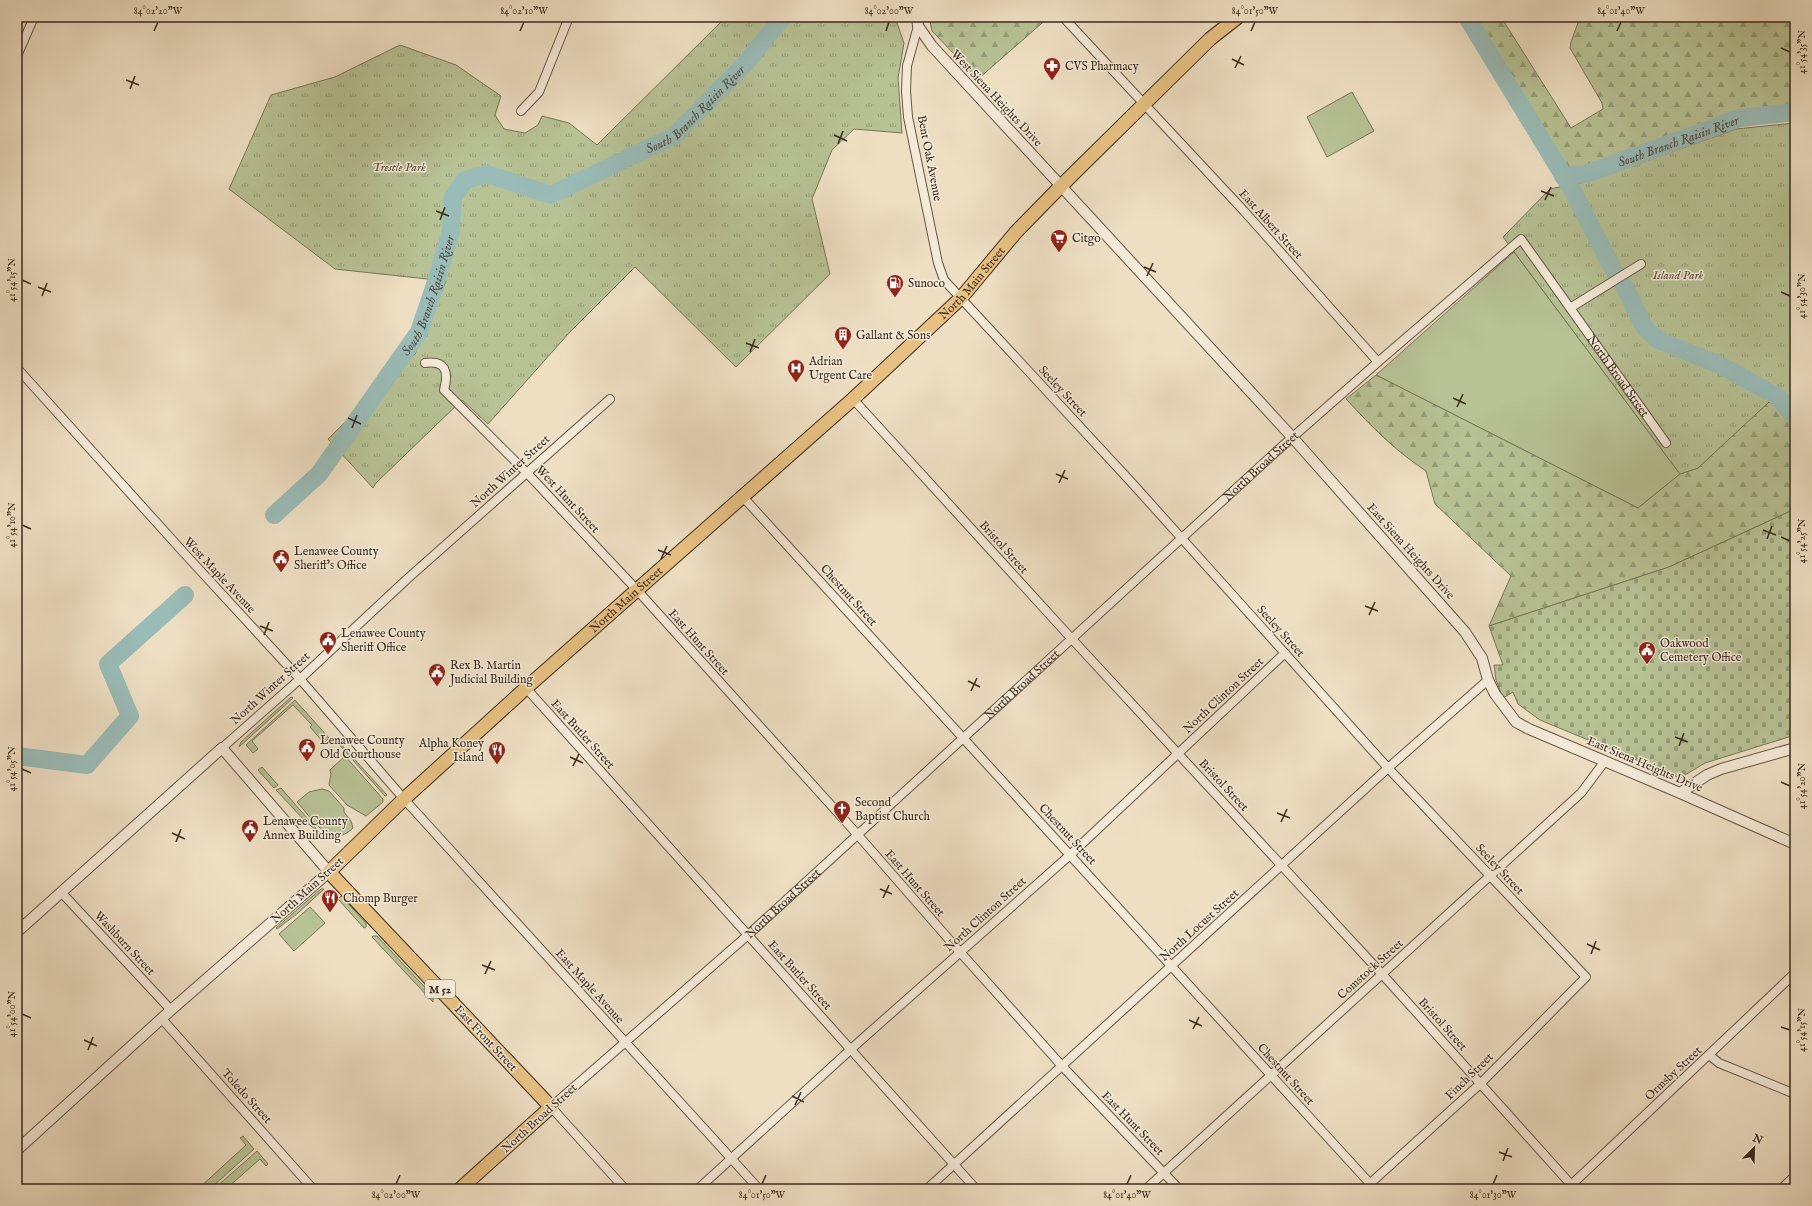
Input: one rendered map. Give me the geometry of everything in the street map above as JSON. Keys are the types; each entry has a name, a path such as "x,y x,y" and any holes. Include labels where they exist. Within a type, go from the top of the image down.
{"main road":[{"name":"North Main Street","path":"329,872 404,799 526,688 853,399 961,298 1016,232 1061,186 1210,39 1238,17"},
{"name":"East Front Street","path":"329,872 551,1107"},
{"name":"North Broad Street","path":"460,1189 551,1107"}],"street":[{"path":"17,56 34,17"},
{"path":"521,111 539,92 569,17"},
{"name":"East Albert Street","path":"1063,17 1244,210 1378,362"},
{"name":"West Siena Heights Drive","path":"918,22 932,46 1061,186"},
{"name":"Bent Oak Avenue","path":"918,22 907,66 906,91 908,117 938,263 944,280 961,298"},
{"name":"East Siena Heights Drive","path":"1061,186 1293,438 1465,632 1482,658 1488,680 1495,694 1516,722 1529,729 1680,792 1795,844"},
{"name":"North Broad Street","path":"551,1107 748,935 1180,538 1378,362 1521,239 1666,443"},
{"path":"1570,308 1641,264"},
{"name":"Seeley Street","path":"961,298 1132,483 1388,768 1586,978"},
{"name":"West Hunt Street","path":"425,363 434,362 442,365 447,373 447,380 444,390 527,473 637,590"},
{"name":"West Maple Avenue","path":"17,368 300,679 404,799"},
{"name":"North Winter Street","path":"17,932 300,679 406,580 610,399"},
{"name":"Bristol Street","path":"853,399 1071,638 1382,974 1571,1188"},
{"name":"Chestnut Street","path":"742,496 1172,966 1370,1187"},
{"name":"East Hunt Street","path":"637,590 857,834 1062,1066 1179,1189"},
{"name":"North Clinton Street","path":"698,1189 850,1050 1070,855 1285,654"},
{"name":"North Locust Street","path":"927,1189 1282,867 1388,768 1488,680"},
{"name":"East Butler Street","path":"526,688 976,1189"},
{"path":"222,748 329,872"},
{"path":"1680,792 1707,775 1721,769 1795,748"},
{"name":"Comstock Street","path":"1146,1189 1581,793 1605,761"},
{"name":"East Maple Avenue","path":"404,799 759,1189"},
{"name":"North Main Street","path":"17,1150 171,1010 329,872"},
{"name":"Washburn Street","path":"61,892 171,1010"},
{"name":"Ormsby Street","path":"1571,1188 1795,973"},
{"name":"Finch Street","path":"1370,1187 1480,1084 1586,978"},
{"name":"Toledo Street","path":"162,1019 313,1189"},
{"path":"1710,1054 1719,1063 1795,1094"},
{"name":"East Front Street","path":"551,1107 625,1189"},
{"path":"1781,1189 1795,1176"}],"green space":[{"name":"Trestle Park","path":"726,17 892,17 896,20 904,43 898,78 902,133 854,129 832,150 812,199 830,274 736,367 635,267 569,333 488,424 462,400 376,483 373,488 328,439 415,354 446,281 335,269 229,189 271,95 335,77 400,45 456,65 501,96 495,115 504,129 525,133 538,125 542,116 569,123 597,145"},
{"path":"929,17 1049,17 978,79 932,31"},
{"path":"1467,17 1501,17 1571,128 1603,109 1602,103 1570,48 1580,17 1795,17 1795,112 1740,118 1587,174 1563,176"},
{"path":"1352,92 1374,131 1327,157 1307,117"},
{"name":"Island Park","path":"1795,123 1795,413 1769,402 1698,468 1680,474 1503,237 1550,189 1590,181 1736,129"},
{"path":"1514,252 1680,474 1638,508 1376,375"},
{"path":"1376,375 1638,508 1680,474 1698,468 1769,401 1778,397 1795,417 1795,509 1669,567 1489,626 1511,576 1435,504 1426,471 1403,455 1384,438 1346,399"},
{"path":"1795,509 1795,735 1705,763 1680,778 1540,720 1518,704 1513,692 1503,698 1496,680 1494,665 1503,665 1489,626 1669,567"},
{"path":"291,697 293,698 239,747 241,742"},
{"path":"295,700 329,738 324,743 310,727 312,725 293,705 252,741 258,749 253,753 246,745"},
{"path":"337,740 387,795 385,796 336,741"},
{"path":"345,756 383,799 383,802 366,816 347,805 329,785 331,774 330,770"},
{"path":"262,767 278,785 274,788 258,770"},
{"path":"281,788 320,833 306,822 276,790"},
{"path":"322,789 329,791 344,808 344,812 351,821 353,828 345,834 337,836 322,830 297,802 309,792"},
{"path":"321,889 324,889 298,913 277,929 276,928"},
{"path":"341,896 366,923 366,927 364,928 338,899"},
{"path":"310,907 325,923 294,951 279,934"},
{"path":"377,936 433,996 433,1002 372,937"},
{"path":"243,1136 254,1149 210,1189 198,1189 246,1145 240,1138"},
{"path":"257,1151 268,1164 266,1166 260,1159 226,1189 214,1189"}],"waterway":[{"name":"South Branch Raisin River","path":"274,515 319,474 419,332 451,231 453,197 465,180 487,174 551,195 674,136 744,65 783,17"},
{"name":"South Branch Raisin River","path":"1467,17 1574,193 1614,271"},
{"name":"South Branch Raisin River","path":"1563,176 1586,174 1740,118 1795,112"},
{"name":"South Branch Raisin River","path":"1625,287 1644,327 1658,340 1722,366 1778,397 1795,417"},
{"name":"South Branch Raisin River","path":"17,756 87,765 130,716 108,664 185,595"}],"place":[{"name":"CVS Pharmacy","path":"1052,81"},
{"name":"Citgo","path":"1059,253"},
{"name":"Sunoco","path":"895,298"},
{"name":"Gallant & Sons","path":"843,350"},
{"name":"Adrian Urgent Care","path":"796,383"},
{"name":"Lenawee County Sheriff's Office","path":"281,573"},
{"name":"Lenawee County Sheriff Office","path":"328,655"},
{"name":"Oakwood Cemetery Office","path":"1647,665"},
{"name":"Rex B. Martin Judicial Building","path":"437,687"},
{"name":"Lenawee County Old Courthouse","path":"307,762"},
{"name":"Alpha Koney Island","path":"497,765"},
{"name":"Second Baptist Church","path":"842,824"},
{"name":"Lenawee County Annex Building","path":"250,843"},
{"name":"Chomp Burger","path":"330,913"}]}
